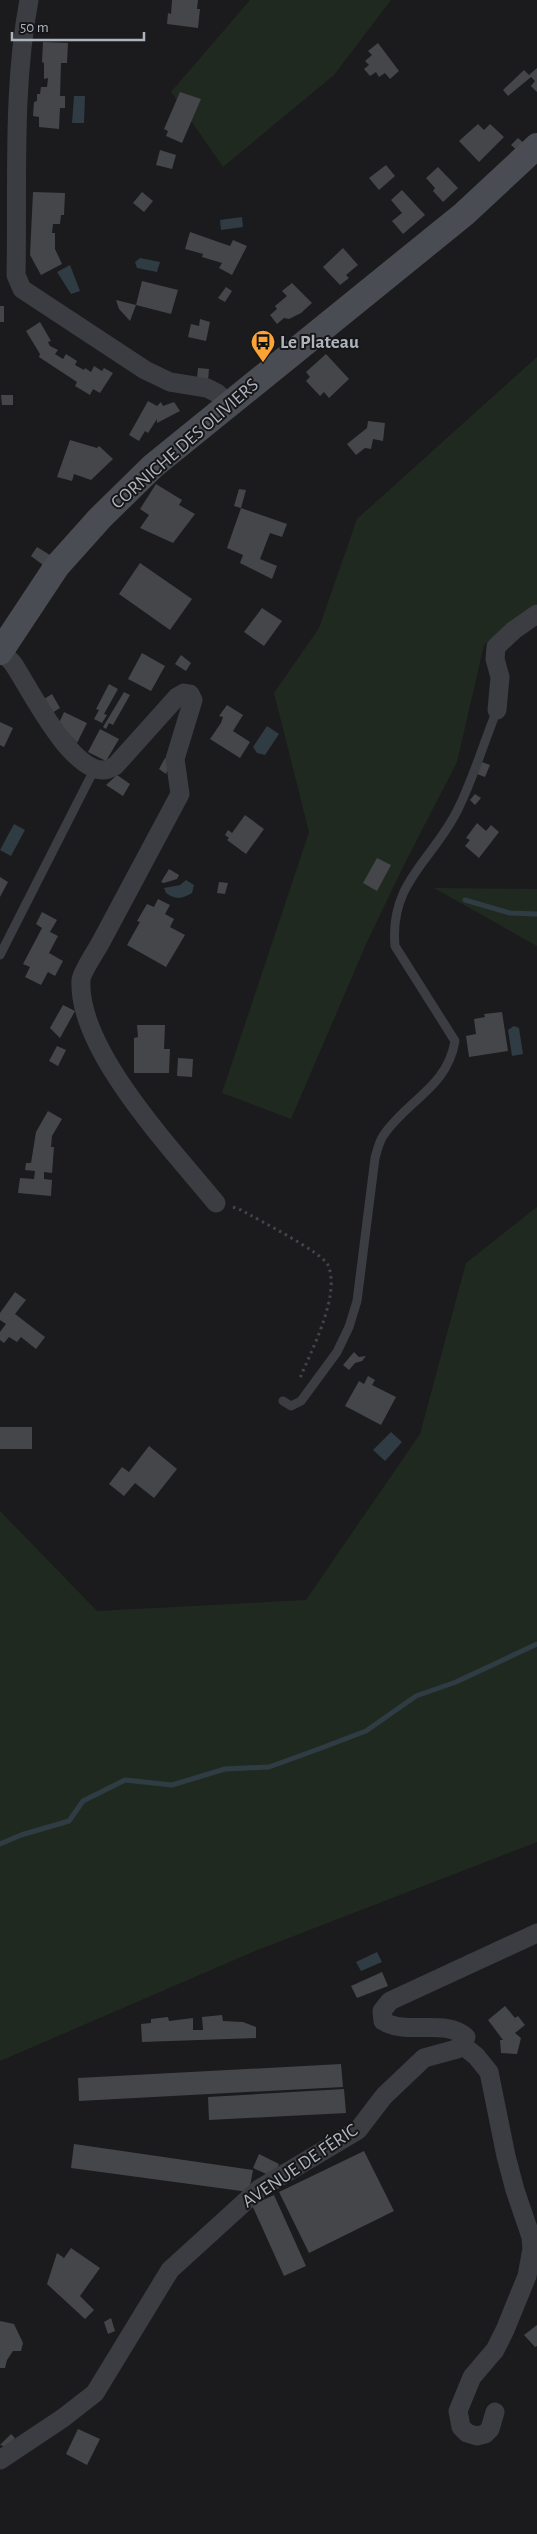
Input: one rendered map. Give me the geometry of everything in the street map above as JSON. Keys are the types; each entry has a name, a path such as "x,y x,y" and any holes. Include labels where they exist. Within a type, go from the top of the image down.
{"street":[{"path":"29,0 20,67 18,144 16,275 22,289 146,370 170,382 206,388 217,393 229,404"},
{"name":"CORNICHE DES OLIVIERS","path":"0,652 57,566 76,543 153,466 464,214 537,146"},
{"path":"497,710 500,677 495,659 496,648 514,630 537,614"},
{"path":"0,652 13,663 42,714 63,741 81,758 96,768 105,770 115,766 177,697 184,693 190,694 193,700 175,759 180,794 81,979 87,1020 92,1035 111,1069 133,1100 216,1203"},
{"path":"495,2412 490,2429 485,2434 477,2436 467,2433 461,2427 458,2410 472,2376 495,2350 505,2330 527,2276 532,2249 531,2237 514,2190 489,2072 476,2056 461,2044 466,2037 458,2030 393,2027 383,2021 382,2011 390,2001 537,1933"},
{"name":"AVENUE DE FÉRIC","path":"0,2460 63,2418 95,2392 170,2270 259,2189 358,2130 384,2096 424,2058 457,2049 461,2044"}],"lane":[{"path":"283,1401 291,1406 301,1401 337,1352 349,1327 357,1301 375,1158 382,1138 396,1120 430,1090 445,1070 452,1056 455,1041 395,946 394,919 407,885 458,809 497,710"},
{"path":"0,955 96,768"}],"path":[{"path":"216,1203 241,1210 312,1252 328,1264 332,1279 322,1326 299,1380 283,1401"}],"shaded area":[{"path":"250,0 391,0 334,75 223,167 171,92"},
{"path":"74,96 85,96 84,123 72,123"},
{"path":"242,217 243,227 221,230 220,220"},
{"path":"140,258 160,262 157,272 137,268 135,262"},
{"path":"70,265 80,291 71,294 57,272"},
{"path":"537,357 537,604 484,645 457,762 367,942 291,1119 222,1093 309,832 274,693 319,628 357,519"},
{"path":"267,726 279,734 265,755 257,753 253,747"},
{"path":"14,824 25,830 11,856 0,850"},
{"path":"186,880 194,885 192,893 179,898 166,893 164,888 180,885"},
{"path":"434,888 537,889 537,946"},
{"path":"514,1026 519,1028 523,1054 512,1056 508,1030"},
{"path":"537,1207 537,1842 255,1951 0,2061 0,1511 97,1611 306,1600 420,1434 466,1263"},
{"path":"391,1432 402,1442 385,1461 373,1450"},
{"path":"377,1952 382,1962 361,1971 356,1962"}],"building":[{"path":"172,0 198,0 197,9 200,9 198,28 167,24 168,13 171,14"},
{"path":"43,42 68,43 67,63 61,63 60,96 65,96 65,108 60,108 59,129 39,127 39,117 33,116 34,102 37,101 37,94 40,94 41,87 47,87 48,78 44,79 44,63 42,62"},
{"path":"378,43 399,71 390,79 385,73 379,77 376,72 370,76 364,69 369,65 365,61 372,55 368,51"},
{"path":"537,68 537,92 531,86 535,81 531,77 508,96 503,90 524,70 529,75"},
{"path":"180,92 201,99 182,143 166,136 168,131 164,129"},
{"path":"478,124 484,130 490,124 504,137 479,162 459,141"},
{"path":"518,138 526,145 519,152 511,145"},
{"path":"160,150 176,155 172,169 156,165"},
{"path":"386,165 395,176 379,190 369,178"},
{"path":"438,167 458,188 443,202 433,191 435,188 426,178"},
{"path":"402,190 425,215 403,234 392,221 402,213 391,200"},
{"path":"33,192 65,193 64,215 61,215 60,224 53,224 52,233 55,233 55,249 62,264 41,275 30,255"},
{"path":"142,192 153,201 144,212 133,203"},
{"path":"190,232 230,246 233,240 247,246 232,275 219,268 222,263 202,257 203,254 185,249"},
{"path":"343,248 358,265 346,275 349,278 340,285 323,267"},
{"path":"142,281 178,290 171,314 136,305"},
{"path":"292,283 312,303 301,313 289,319 284,318 277,324 270,315 277,309 275,306 287,296 282,291"},
{"path":"226,287 232,291 225,302 218,298"},
{"path":"116,300 136,305 130,321 119,309"},
{"path":"0,306 4,306 4,322 0,322"},
{"path":"200,319 210,322 206,341 188,337 191,324 199,326"},
{"path":"40,322 51,341 48,342 50,346 58,350 55,354 63,359 66,354 77,361 75,365 84,370 85,368 91,372 94,366 102,371 104,368 113,373 100,393 93,389 90,395 75,386 77,382 39,357 40,354 26,331"},
{"path":"326,354 349,379 329,398 324,392 320,396 306,381 310,377 306,372"},
{"path":"198,368 209,369 208,381 197,379"},
{"path":"1,395 13,395 13,405 2,405"},
{"path":"148,401 157,406 161,402 163,406 174,402 180,411 157,423 157,419 148,433 145,431 139,441 129,435"},
{"path":"368,421 385,423 383,441 373,439 371,449 365,448 356,455 347,444 367,428"},
{"path":"70,440 97,448 99,446 113,459 91,480 74,474 72,481 57,477"},
{"path":"156,484 182,500 179,505 195,514 173,543 140,528 149,515 140,509"},
{"path":"239,489 246,490 241,508 234,506"},
{"path":"241,508 287,524 282,537 270,533 260,559 277,566 272,579 240,563 243,555 227,548"},
{"path":"37,547 50,555 43,565 31,556"},
{"path":"140,563 192,599 170,630 119,594"},
{"path":"262,608 282,621 264,646 244,632"},
{"path":"142,653 165,666 151,691 128,679"},
{"path":"181,655 191,663 186,671 175,664"},
{"path":"109,684 118,689 104,714 107,715 102,723 94,719 99,710 96,709"},
{"path":"124,692 130,695 113,725 109,723 106,729 103,727"},
{"path":"52,694 60,708 52,713 44,699"},
{"path":"227,705 243,715 233,731 250,742 240,758 210,739 221,723 223,717 219,716"},
{"path":"64,712 87,723 77,743 59,723"},
{"path":"0,722 13,728 4,747 0,745"},
{"path":"100,729 119,739 106,761 88,752"},
{"path":"165,758 171,761 166,774 159,769"},
{"path":"482,762 490,765 485,777 477,774"},
{"path":"117,775 130,784 123,796 106,785"},
{"path":"475,794 481,798 475,805 470,800"},
{"path":"245,815 264,829 246,854 227,840 229,838 225,835 228,830 232,833"},
{"path":"477,823 486,831 491,825 499,832 479,858 465,846 470,840 466,838"},
{"path":"377,858 391,865 377,891 363,883"},
{"path":"169,869 179,875 177,879 164,883 161,882"},
{"path":"0,877 8,882 0,897"},
{"path":"219,882 228,883 225,894 217,893"},
{"path":"158,899 170,905 165,914 174,919 170,927 185,935 166,967 127,945 140,922 137,921 147,904 154,907"},
{"path":"42,912 57,920 50,932 58,936 49,953 63,961 55,976 48,972 41,985 25,977 30,967 23,964 42,928 36,924"},
{"path":"63,1005 75,1011 60,1038 50,1028"},
{"path":"502,1012 508,1051 469,1057 466,1036 476,1034 474,1019 485,1017 484,1014"},
{"path":"137,1025 165,1025 164,1049 170,1049 169,1073 134,1073 134,1038 138,1037"},
{"path":"57,1046 66,1050 58,1066 49,1061"},
{"path":"178,1058 193,1059 192,1077 177,1076"},
{"path":"48,1111 62,1119 52,1136 51,1147 54,1147 52,1173 44,1172 44,1179 52,1180 51,1196 18,1193 20,1178 34,1179 35,1171 25,1170 26,1163 31,1163 36,1132"},
{"path":"15,1292 26,1300 15,1314 45,1337 36,1349 21,1337 17,1342 9,1337 4,1343 0,1340 0,1332 6,1324 0,1320 0,1313"},
{"path":"354,1352 359,1357 366,1356 362,1361 355,1363 349,1370 343,1365"},
{"path":"368,1376 375,1380 372,1385 396,1397 381,1425 345,1406 359,1381 364,1384"},
{"path":"0,1427 32,1427 32,1449 0,1449"},
{"path":"149,1446 177,1469 154,1498 135,1483 124,1496 109,1484 122,1467 129,1472"},
{"path":"382,1972 388,1986 357,1998 351,1986"},
{"path":"505,2006 515,2018 518,2016 525,2025 515,2033 521,2038 517,2054 501,2053 500,2040 503,2040 488,2020"},
{"path":"222,2015 223,2021 243,2022 256,2027 256,2038 142,2042 141,2024 151,2023 151,2019 168,2017 169,2021 193,2018 193,2030 203,2030 202,2017"},
{"path":"341,2064 343,2087 79,2101 78,2078"},
{"path":"344,2089 346,2113 209,2120 208,2097"},
{"path":"74,2144 253,2170 249,2192 71,2168"},
{"path":"364,2151 394,2211 309,2253 279,2192"},
{"path":"259,2154 279,2164 273,2177 253,2168"},
{"path":"274,2195 306,2266 284,2276 252,2205"},
{"path":"71,2248 100,2268 80,2296 94,2310 85,2319 47,2284 57,2253 64,2258"},
{"path":"111,2318 115,2331 108,2334 104,2322"},
{"path":"0,2321 14,2324 23,2343 21,2351 13,2351 7,2360 5,2368 0,2368"},
{"path":"537,2325 537,2346 535,2347 524,2335"},
{"path":"78,2429 100,2439 87,2465 66,2454"},
{"path":"11,2434 15,2438 7,2447 0,2445"}],"waterway":[{"path":"465,900 510,913 537,914"},
{"path":"0,1844 21,1835 69,1821 83,1801 125,1780 172,1785 225,1769 269,1767 316,1750 366,1731 416,1696 456,1682 537,1644"}],"place":[{"name":"Le Plateau","path":"263,363"}]}
